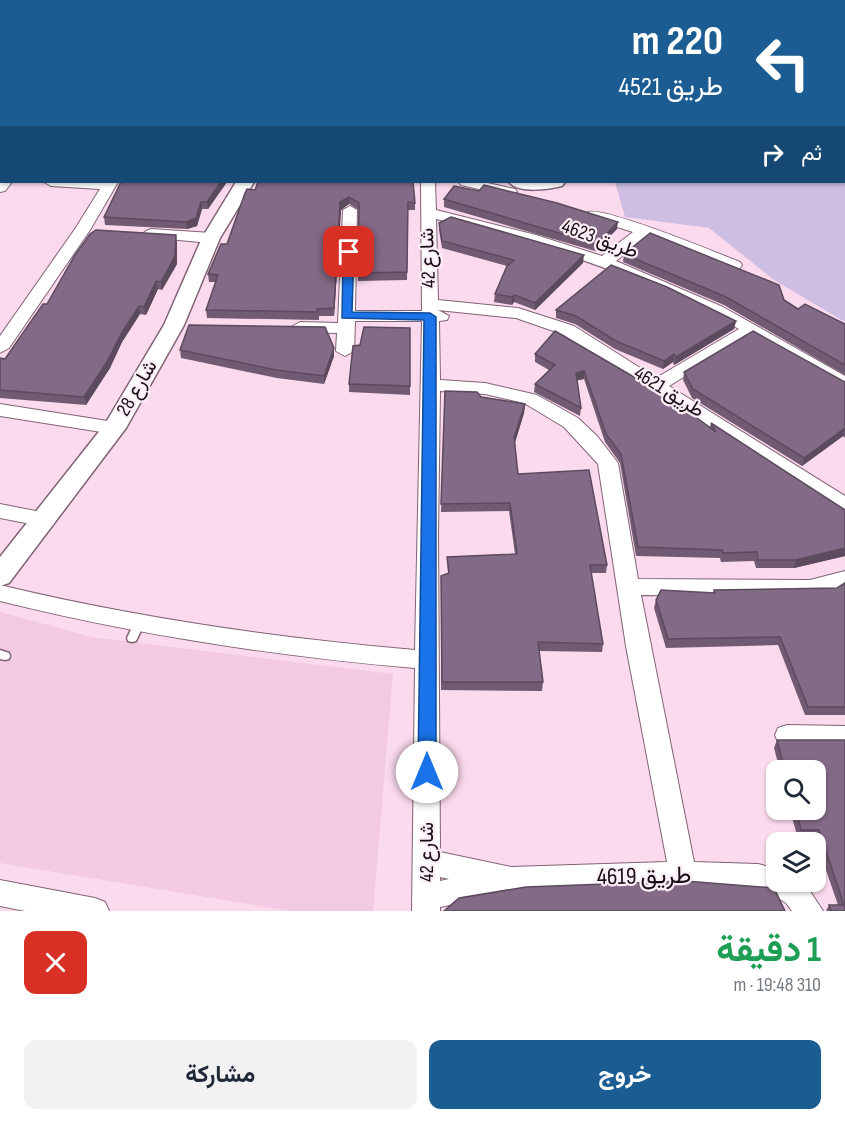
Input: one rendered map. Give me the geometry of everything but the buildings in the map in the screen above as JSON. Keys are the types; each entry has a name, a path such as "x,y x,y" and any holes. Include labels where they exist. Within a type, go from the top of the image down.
{"street":[{"path":"0,348 82,230 110,183"},
{"name":"شارع 28","path":"0,576 46,520 114,428 174,325 211,238 244,183"},
{"name":"شارع 42","path":"427,904 426,660 431,385 428,183"},
{"path":"470,183 540,200"},
{"path":"531,183 550,183"},
{"path":"345,351 351,210"},
{"name":"طريق 4623","path":"427,212 528,236 604,262 697,300 751,329"},
{"path":"583,212 644,231 734,266"},
{"path":"82,230 105,231"},
{"path":"604,262 644,231"},
{"path":"141,233 211,238"},
{"name":"طريق 4621","path":"288,327 346,322 430,310 518,313 568,330 845,505"},
{"path":"174,325 197,325"},
{"path":"657,385 751,329 845,384"},
{"path":"431,385 485,386 516,394 554,411 571,422 592,441 608,464 638,646 683,874"},
{"path":"0,410 114,428"},
{"path":"0,511 46,520"},
{"path":"630,587 810,588 845,579"},
{"path":"0,593 136,631 426,660"},
{"path":"787,735 845,736"},
{"name":"طريق 4619","path":"427,862 510,880"},
{"name":"طريق 4619","path":"427,904 510,880 683,874 766,879"},
{"name":"طريق 4619","path":"793,892 809,911"},
{"path":"0,893 95,911"}],"shaded area":[{"path":"615,183 845,183 845,322 774,280 709,228 625,217"},
{"path":"0,612 92,637 393,674 373,911 290,911 0,863"}],"route":[{"path":"349,252 346,316 430,317 427,772"}]}
